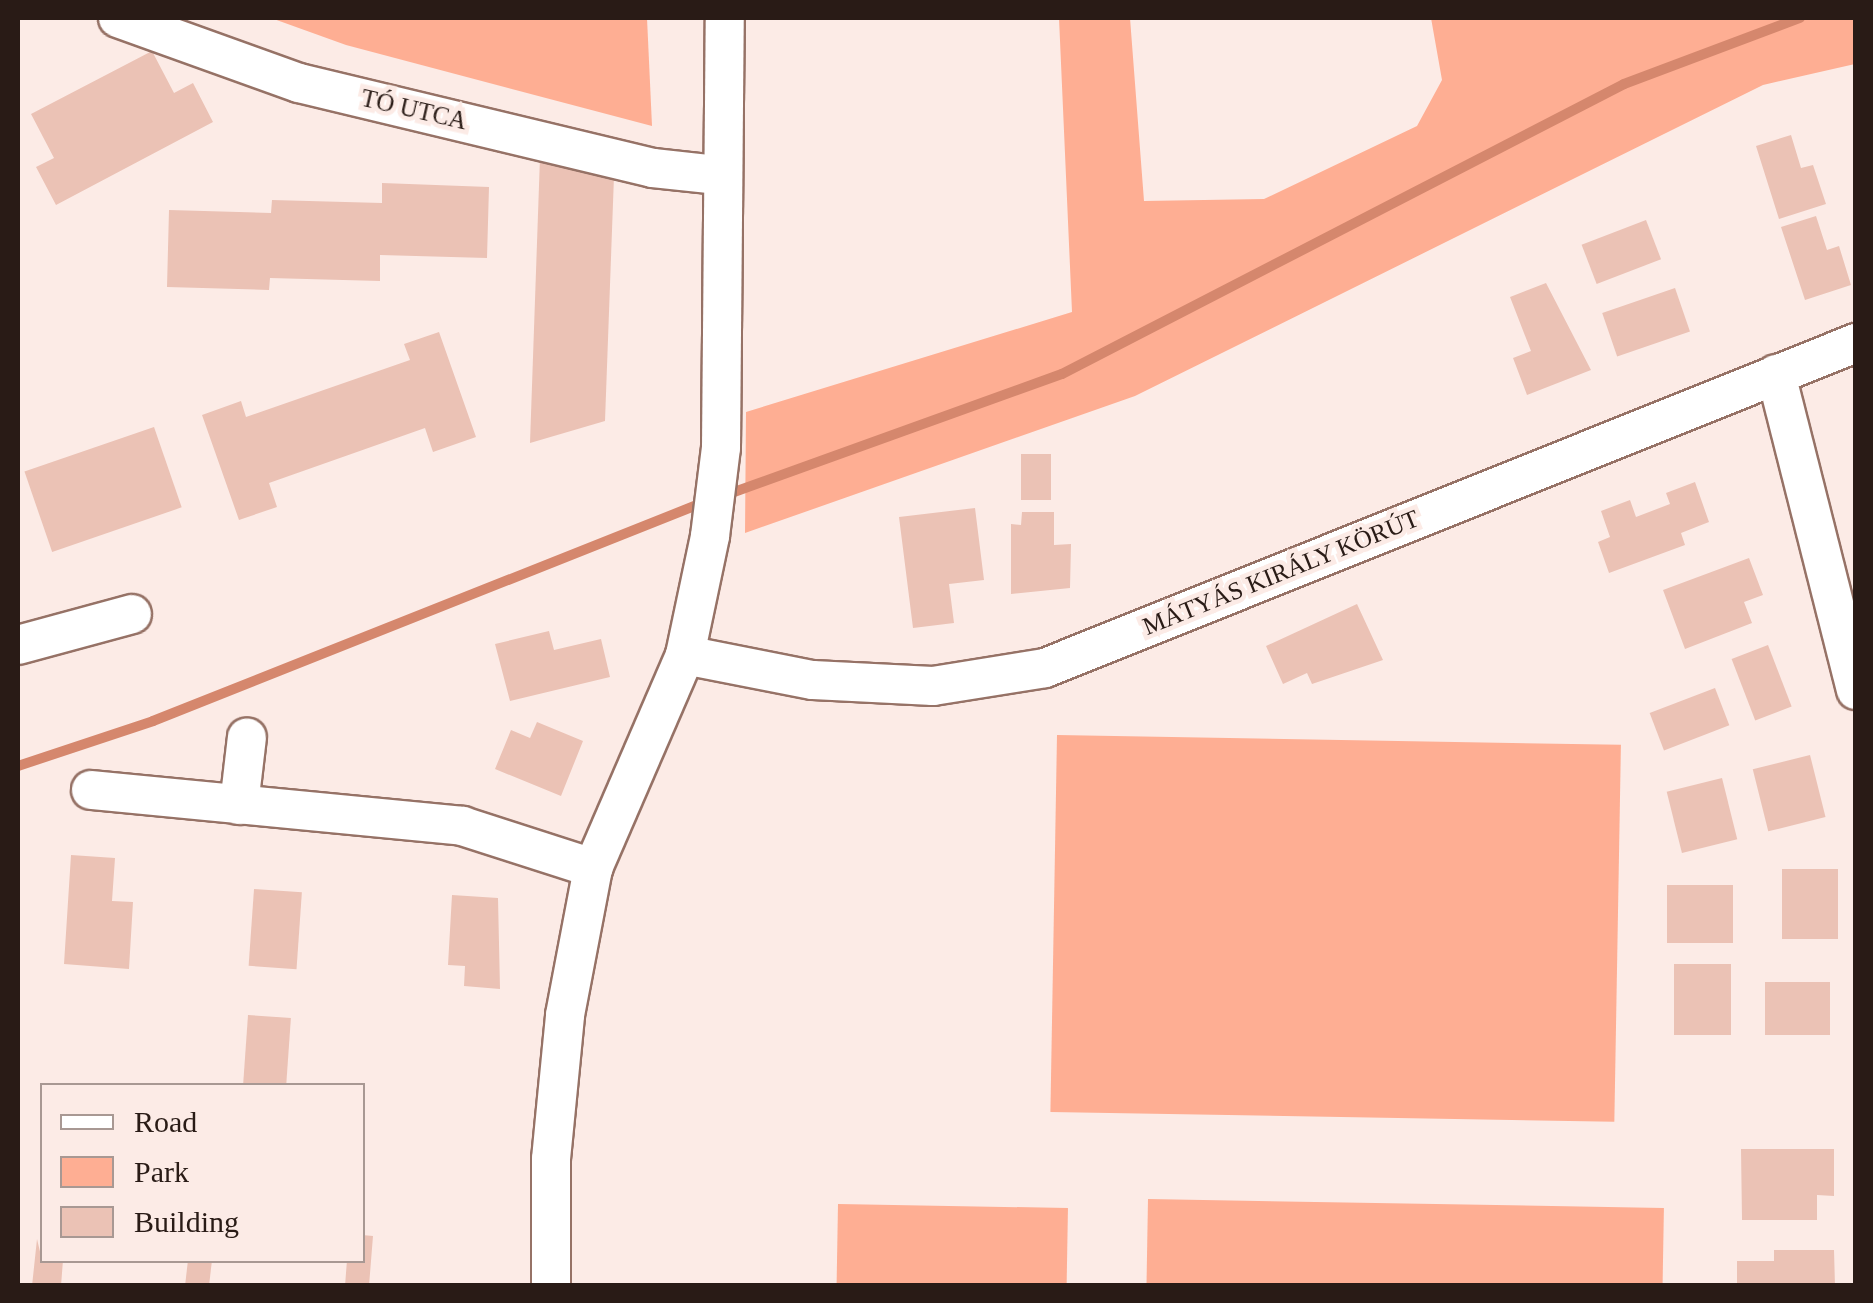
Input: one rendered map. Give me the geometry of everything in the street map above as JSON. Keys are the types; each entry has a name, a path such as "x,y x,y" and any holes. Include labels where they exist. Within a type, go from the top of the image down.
{"street":[{"name":"TÓ UTCA","path":"118,18 298,83 653,168 717,175"},
{"path":"551,1286 551,1158 565,1016 594,868 684,655 710,536 721,448 717,175 724,18"},
{"name":"MÁTYÁS KIRÁLY KÖRÚT","path":"684,655 813,680 933,686 1045,668 1856,343"},
{"path":"1776,374 1856,690"},
{"path":"18,645 132,614"},
{"path":"239,805 246,737"},
{"path":"91,790 462,826 594,868"}],"green space":[{"path":"271,18 647,18 652,126 346,45"},
{"path":"1059,18 1130,18 1144,201 1264,199 1417,126 1442,80 1431,18 1855,18 1855,64 1763,85 1135,396 745,533 746,412 1072,312"},
{"path":"1057,735 1621,745 1614,1122 1050,1112"},
{"path":"1148,1199 1664,1208 1663,1286 1146,1285"},
{"path":"838,1204 1068,1208 1067,1286 837,1285"}],"building":[{"path":"152,51 174,93 193,83 213,122 56,205 36,167 54,158 31,114"},
{"path":"1791,135 1801,168 1813,165 1826,204 1779,219 1756,146"},
{"path":"540,157 614,176 605,421 530,443"},
{"path":"382,183 489,187 487,258 380,255 380,281 270,278 269,290 167,287 169,210 271,213 272,200 382,203"},
{"path":"1816,216 1827,250 1839,246 1851,285 1805,300 1781,227"},
{"path":"1646,220 1661,259 1597,284 1582,245"},
{"path":"1546,283 1591,370 1527,395 1513,358 1531,351 1510,297"},
{"path":"1675,288 1690,331 1617,357 1602,313"},
{"path":"439,332 476,437 433,452 425,428 269,483 277,507 239,520 202,415 241,401 246,417 410,360 404,344"},
{"path":"154,427 182,507 52,552 24,472"},
{"path":"1021,454 1051,454 1051,500 1021,500"},
{"path":"1695,482 1709,522 1681,533 1685,545 1609,573 1598,542 1610,537 1601,511 1630,500 1636,517 1670,504 1666,493"},
{"path":"975,508 984,580 949,584 954,623 913,628 899,517"},
{"path":"1022,512 1054,512 1054,545 1071,544 1070,588 1011,594 1011,524 1021,525"},
{"path":"1749,558 1763,595 1744,602 1752,623 1685,649 1663,590"},
{"path":"1357,604 1383,660 1312,684 1307,673 1283,684 1266,646"},
{"path":"549,631 554,650 601,639 610,677 510,701 495,644"},
{"path":"1768,645 1792,707 1755,721 1732,659"},
{"path":"1715,688 1729,725 1664,750 1650,713"},
{"path":"537,722 583,741 561,796 495,769 511,730 530,738"},
{"path":"1810,755 1825,817 1768,831 1753,769"},
{"path":"1722,778 1737,839 1682,853 1667,792"},
{"path":"71,855 115,858 112,901 133,902 129,969 64,964"},
{"path":"1782,869 1838,869 1838,939 1782,939"},
{"path":"1667,885 1733,885 1733,943 1667,943"},
{"path":"254,889 302,892 297,969 249,966"},
{"path":"452,895 498,898 500,989 464,986 465,966 448,965"},
{"path":"1674,964 1731,964 1731,1035 1674,1035"},
{"path":"1765,982 1830,982 1830,1035 1765,1035"},
{"path":"248,1015 291,1018 286,1083 243,1083"},
{"path":"1741,1149 1834,1149 1834,1196 1817,1195 1817,1220 1742,1220"},
{"path":"365,1235 373,1236 369,1286 345,1286 347,1263 365,1263"},
{"path":"37,1239 40,1263 63,1263 61,1286 32,1286"},
{"path":"1774,1250 1834,1250 1835,1286 1737,1286 1737,1261 1774,1261"},
{"path":"188,1263 212,1263 209,1286 185,1286"}],"waterway":[{"path":"723,496 1062,374 1624,84 1800,18"},
{"path":"18,766 153,721 707,501"}]}
